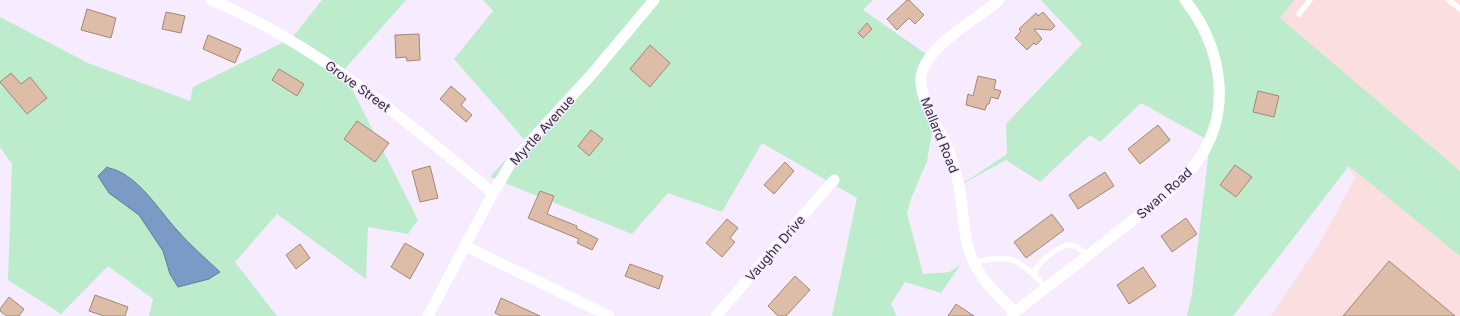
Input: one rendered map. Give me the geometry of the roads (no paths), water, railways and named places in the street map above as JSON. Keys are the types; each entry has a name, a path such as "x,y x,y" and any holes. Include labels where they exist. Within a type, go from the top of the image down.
{"street":[{"name":"Grove Street","path":"211,0 238,11 318,57 403,119 493,193"},
{"name":"Myrtle Avenue","path":"428,316 493,193 512,161 592,74 654,0"},
{"name":"Mallard Road","path":"999,0 942,43 929,58 922,73 924,96 928,110 950,153 957,176 967,245 983,278 1014,314"},
{"name":"Swan Road","path":"1014,314 1164,196 1185,177 1197,162 1207,145 1218,110 1220,92 1219,76 1210,42 1194,11 1186,0"},
{"name":"Vaughn Drive","path":"716,316 834,180"},
{"path":"465,246 609,316"}],"lane":[{"path":"1299,14 1310,0"},
{"path":"1449,0 1460,9"},
{"path":"1036,277 1035,270 1040,262 1058,248 1067,244 1075,246 1088,255"},
{"path":"974,262 996,259 1014,260 1028,269 1046,288"}],"water":[{"path":"107,167 117,170 135,182 150,197 181,235 220,272 209,279 178,287 170,274 163,251 139,215 109,193 98,176"}]}
